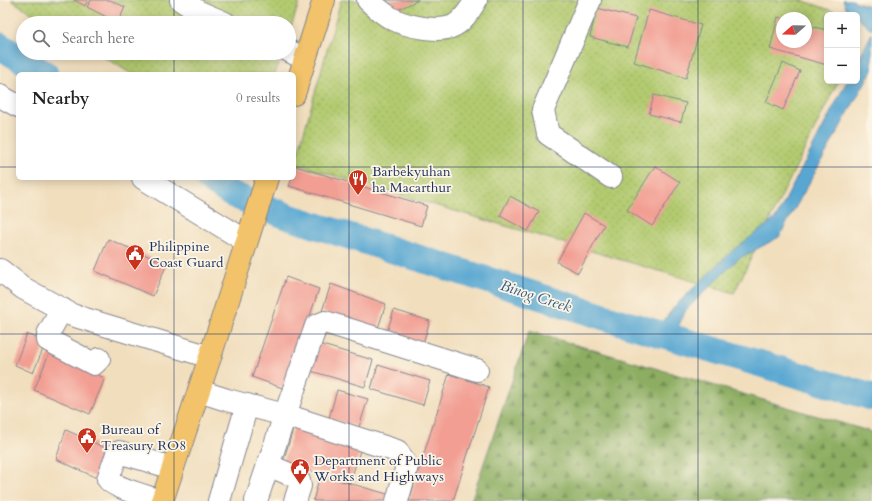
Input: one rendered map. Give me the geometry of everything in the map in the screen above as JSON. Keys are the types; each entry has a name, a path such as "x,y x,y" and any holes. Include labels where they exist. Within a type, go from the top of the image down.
{"main road":[{"path":"296,72 297,55 324,0"},
{"path":"161,501 199,391 265,183"}],"street":[{"path":"181,0 199,12 208,16"},
{"path":"368,0 392,19 409,25 441,29 457,24 471,9 476,0"},
{"path":"590,0 543,110 548,134 611,177"},
{"path":"0,96 16,105"},
{"path":"147,180 248,236"},
{"path":"0,270 23,288 72,315 210,357"},
{"path":"62,309 48,334 48,340 94,364 99,359"},
{"path":"256,501 316,326 325,322 477,370"},
{"path":"199,391 285,415 396,451 407,466 397,501"},
{"path":"219,501 247,405"},
{"path":"161,501 109,482 108,478 119,452 173,468"},
{"path":"268,465 296,477 300,486 295,501"}],"green space":[{"path":"11,0 300,0 295,16 37,16"},
{"path":"341,0 801,0 836,12 824,12 824,84 837,84 734,293 296,164"},
{"path":"109,60 280,60 276,72 129,72"},
{"path":"529,331 872,432 872,501 471,501"}],"water":[{"path":"843,0 851,0 872,8 872,30 860,20 860,12 851,12 846,8"},
{"path":"872,33 872,70 779,237 738,259 686,310 678,327 663,322 675,306 732,251 776,218 845,84 860,84 860,56"}],"building":[{"path":"74,0 88,0 85,6"},
{"path":"91,0 110,0 125,7 121,16 104,16 87,7"},
{"path":"373,0 418,0 381,18"},
{"path":"597,8 636,18 628,47 590,37"},
{"path":"649,10 701,25 686,78 634,62"},
{"path":"776,25 776,48 812,48 812,26 824,29 824,64 770,49"},
{"path":"783,63 800,71 783,110 766,102"},
{"path":"654,95 686,103 681,122 649,114"},
{"name":"Barbekyuhan ha Macarthur","path":"296,166 427,206 421,226 289,186 291,180 296,180"},
{"path":"655,166 680,182 652,226 627,210"},
{"path":"510,196 539,212 528,231 500,216"},
{"path":"584,213 604,225 578,273 557,262"},
{"path":"108,239 167,264 153,296 95,271"},
{"path":"286,277 319,289 285,389 252,377"},
{"path":"331,284 386,304 377,331 322,311"},
{"path":"394,310 430,321 422,346 386,335"},
{"path":"27,334 46,342 33,373 15,365"},
{"path":"319,344 373,360 365,387 311,371"},
{"path":"49,354 105,378 90,414 34,390"},
{"path":"378,365 430,381 423,405 371,389"},
{"path":"449,374 489,387 453,501 409,501"},
{"path":"337,390 368,399 359,427 329,418"},
{"path":"295,423 362,444 350,483 283,462"},
{"path":"66,430 110,450 99,479 56,459"},
{"path":"320,475 391,495 390,501 313,501"}],"waterway":[{"name":"Binog Creek","path":"0,46 16,56"},
{"name":"Binog Creek","path":"22,60 42,72"},
{"name":"Binog Creek","path":"211,180 231,194 289,217 617,321 872,397"}],"place":[{"name":"Barbekyuhan ha Macarthur","path":"358,196"},
{"name":"Philippine Coast Guard","path":"135,271"},
{"name":"Bureau of Treasury RO8","path":"87,454"},
{"name":"Department of Public Works and Highways","path":"300,485"}]}
